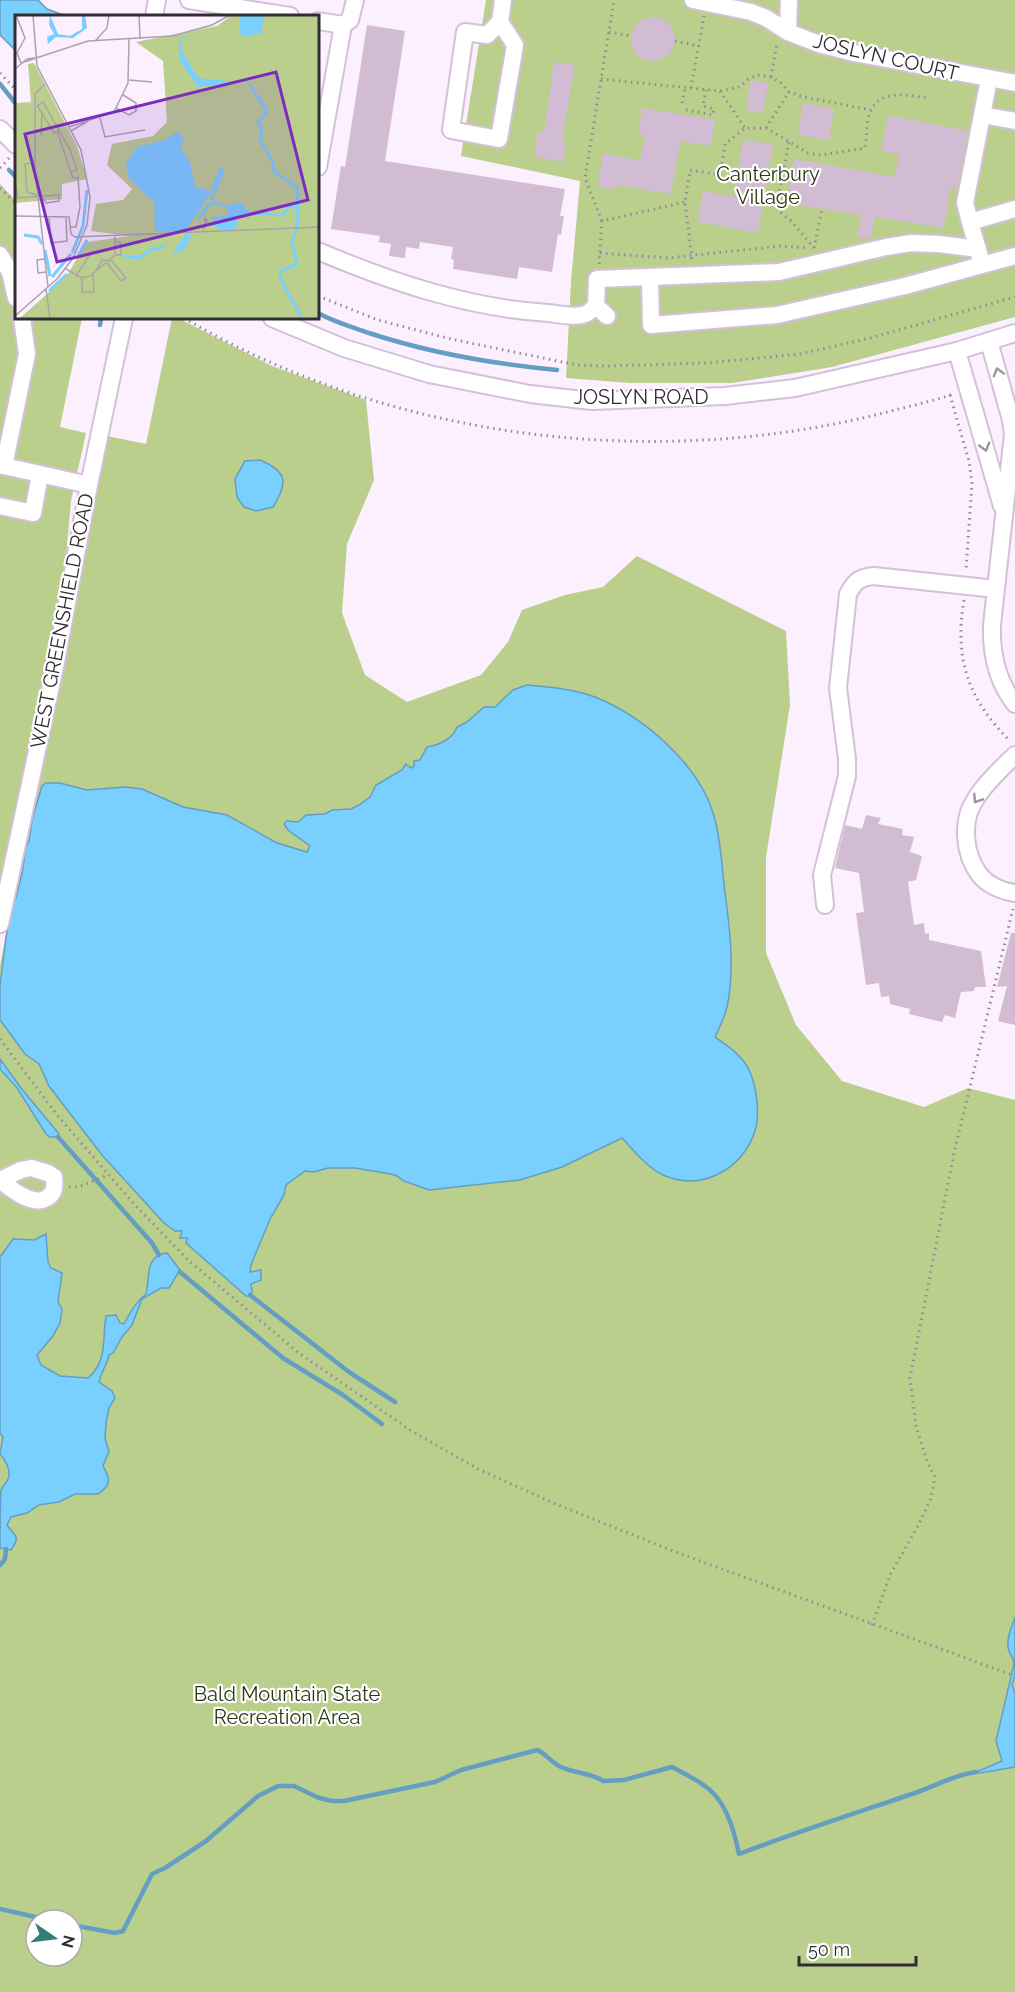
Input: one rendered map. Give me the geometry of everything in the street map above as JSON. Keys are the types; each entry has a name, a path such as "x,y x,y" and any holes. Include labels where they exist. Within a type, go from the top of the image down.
{"street":[{"path":"154,15 157,0"},
{"path":"189,0 284,15"},
{"path":"320,153 343,25 350,20 355,0"},
{"path":"500,22 514,45 499,139 451,130 465,32 487,35 500,22 503,0"},
{"path":"784,29 789,0"},
{"name":"JOSLYN COURT","path":"700,1 751,12 819,44 854,53 1015,83"},
{"path":"320,21 343,25"},
{"path":"981,257 965,203 989,79"},
{"path":"982,115 1015,121"},
{"path":"0,129 15,144"},
{"path":"970,222 1015,209"},
{"path":"320,251 369,273 486,306 527,312 584,315 602,311 597,279 779,272 812,256 911,243 939,244 981,257 1015,256"},
{"path":"0,255 10,272 15,294"},
{"path":"650,278 651,325 777,315 905,286 981,257"},
{"path":"22,320 27,354 2,465 89,485"},
{"name":"WEST GREENSHIELD ROAD","path":"0,924 56,662 89,485 124,320"},
{"name":"JOSLYN ROAD","path":"277,320 344,348 429,374 530,394 592,400 725,396 795,388 957,351 1015,333"},
{"path":"989,342 1013,428 992,625 993,656 1001,681 1015,704"},
{"path":"957,351 1004,512"},
{"path":"0,506 33,513 40,474"},
{"path":"825,905 822,875 848,776 838,688 848,594 854,583 863,577 874,576 996,589"},
{"path":"1013,748 974,801 968,813 966,828 967,847 980,876 1015,898"},
{"path":"32,1168 54,1177 56,1186 51,1195 43,1200 34,1201 11,1189 0,1180 21,1170 32,1168"}],"path":[{"path":"597,279 602,221 585,178 614,0"},
{"path":"691,88 699,46 700,1"},
{"path":"771,77 784,29"},
{"path":"609,32 631,36"},
{"path":"675,41 699,46"},
{"path":"0,73 15,89"},
{"path":"601,79 720,91 740,87 757,75 771,77 781,82 789,92 804,97 871,110"},
{"path":"682,103 685,88"},
{"path":"686,110 713,115 714,109 704,106 706,90"},
{"path":"720,91 745,128"},
{"path":"766,128 789,92"},
{"path":"694,276 685,202 690,170 720,176 725,144 745,128 766,128 808,153 822,155 865,148 871,110 879,101 888,96 900,94 928,98"},
{"path":"789,142 778,199 780,212 791,221 812,256"},
{"path":"0,188 15,202"},
{"path":"602,221 685,202"},
{"path":"812,256 822,209"},
{"path":"600,253 645,257 692,256 780,246 812,256"},
{"path":"812,256 820,246"},
{"path":"950,395 969,461 972,483 965,575"},
{"path":"964,598 960,630 966,674 979,705 1013,748"},
{"path":"872,1625 890,1575 931,1498 935,1477 927,1462 916,1426 910,1378 954,1153 1015,898"},
{"path":"0,1039 57,1115 108,1175 188,1260 299,1353 410,1430 478,1469 558,1505 681,1554 1015,1676"},
{"path":"56,1186 81,1186 108,1175"}],"green space":[{"name":"Canterbury Village","path":"486,0 1015,0 1015,317 832,367 732,383 630,383 566,378 571,282 580,181 461,156"},
{"path":"0,184 15,200 15,320 82,320 60,427 86,433 71,501 62,600 0,888"},
{"name":"Bald Mountain State Recreation Area","path":"172,320 182,320 272,366 366,400 374,480 347,544 342,613 365,675 407,702 481,675 508,642 522,610 565,595 603,587 637,556 786,631 790,705 766,857 766,953 796,1025 842,1081 924,1107 968,1088 1015,1100 1015,1992 0,1992 0,965 107,436 146,444"}],"water":[{"path":"0,0 38,0 47,9 63,15 15,15 15,50 0,35"},
{"path":"260,460 276,469 283,479 283,485 273,507 256,511 244,507 237,497 235,479 245,461"},
{"path":"527,685 587,694 632,716 667,744 683,761 707,797 718,834 731,950 731,979 727,1007 715,1037 740,1057 752,1078 757,1102 757,1117 755,1131 749,1145 730,1167 705,1179 692,1181 677,1180 657,1172 622,1138 562,1167 520,1180 429,1190 391,1174 355,1168 305,1171 286,1185 284,1195 270,1219 251,1265 250,1272 261,1270 261,1280 251,1284 252,1292 246,1296 186,1243 187,1238 180,1238 182,1231 175,1231 164,1223 102,1155 49,1086 39,1064 25,1054 0,1020 0,986 6,937 32,820 42,786 46,783 60,783 87,790 125,787 142,789 183,807 227,815 277,843 307,852 310,846 288,830 284,824 287,821 298,822 306,815 325,814 332,810 351,809 359,805 370,797 376,785 402,770 406,764 411,768 414,766 414,761 420,760 427,747 445,741 457,727 467,722 484,707 495,707 513,690"},
{"path":"0,1059 59,1134 58,1137 50,1137 46,1134 17,1088 0,1069"},
{"path":"46,1234 48,1262 51,1268 62,1273 58,1302 62,1309 60,1323 53,1336 37,1355 41,1365 60,1376 88,1378 94,1371 99,1364 103,1349 106,1316 116,1315 120,1323 124,1324 134,1308 146,1294 149,1269 155,1258 167,1253 180,1270 169,1288 161,1288 142,1299 132,1325 113,1353 109,1355 100,1378 99,1382 112,1391 115,1398 109,1408 106,1423 105,1439 109,1451 103,1466 108,1478 106,1488 98,1494 75,1494 59,1502 39,1505 27,1513 11,1517 7,1525 16,1541 11,1550 0,1548 1,1491 8,1480 9,1473 7,1464 0,1454 3,1437 0,1433 0,1257 13,1239 34,1240"},
{"path":"1015,1617 1015,1676 1012,1685 1015,1693 1015,1767 980,1773 976,1772 1002,1761 996,1741 1014,1664 1008,1642"}],"building":[{"path":"653,17 662,18 669,23 674,30 674,48 669,55 662,60 653,61 644,60 637,55 632,48 631,39 632,30 637,23 644,18"},
{"path":"367,25 405,31 385,161 565,189 560,216 564,216 561,235 558,234 552,272 519,267 517,279 453,269 454,260 451,259 453,247 420,242 419,249 406,247 405,258 389,256 391,244 379,242 380,236 331,229 341,166 345,167"},
{"path":"554,62 575,65 562,140 566,140 563,162 534,156 538,131 544,132"},
{"path":"751,80 768,83 763,113 746,110"},
{"path":"803,103 834,109 829,140 798,135"},
{"path":"642,108 715,120 711,146 680,141 671,194 616,185 616,190 598,187 603,154 640,160 645,135 638,134"},
{"path":"888,115 968,131 957,189 951,187 944,228 875,217 871,239 857,237 861,215 787,203 794,159 895,177 899,154 881,151"},
{"path":"743,140 773,144 758,233 698,222 703,191 734,197"},
{"path":"866,815 881,818 878,824 903,829 902,835 914,837 910,852 922,856 916,880 908,882 914,925 924,923 925,934 929,933 929,940 981,951 986,987 975,987 974,991 961,992 955,1018 945,1015 942,1022 909,1014 910,1009 890,1004 889,996 881,997 879,983 866,985 856,913 864,912 859,873 835,868 845,825 862,829"},
{"path":"1011,933 1015,933 1015,1025 998,1021 1007,986 997,987"}],"waterway":[{"path":"0,84 15,103"},
{"path":"9,170 15,176"},
{"path":"320,314 392,340 438,352 485,361 557,370"},
{"path":"100,325 101,320"},
{"path":"58,1137 152,1243 159,1255"},
{"path":"180,1272 283,1358 343,1395 382,1424"},
{"path":"250,1295 349,1372 395,1402"},
{"path":"0,1565 5,1559 6,1549"},
{"path":"84,1927 115,1933 123,1931 152,1874 206,1841 258,1796 278,1786 294,1786 319,1798 344,1801 435,1782 461,1770 537,1750 561,1767 603,1781 624,1780 672,1767 694,1778 718,1799 730,1822 739,1854 952,1778 976,1772"},
{"path":"0,1909 24,1914"}]}
